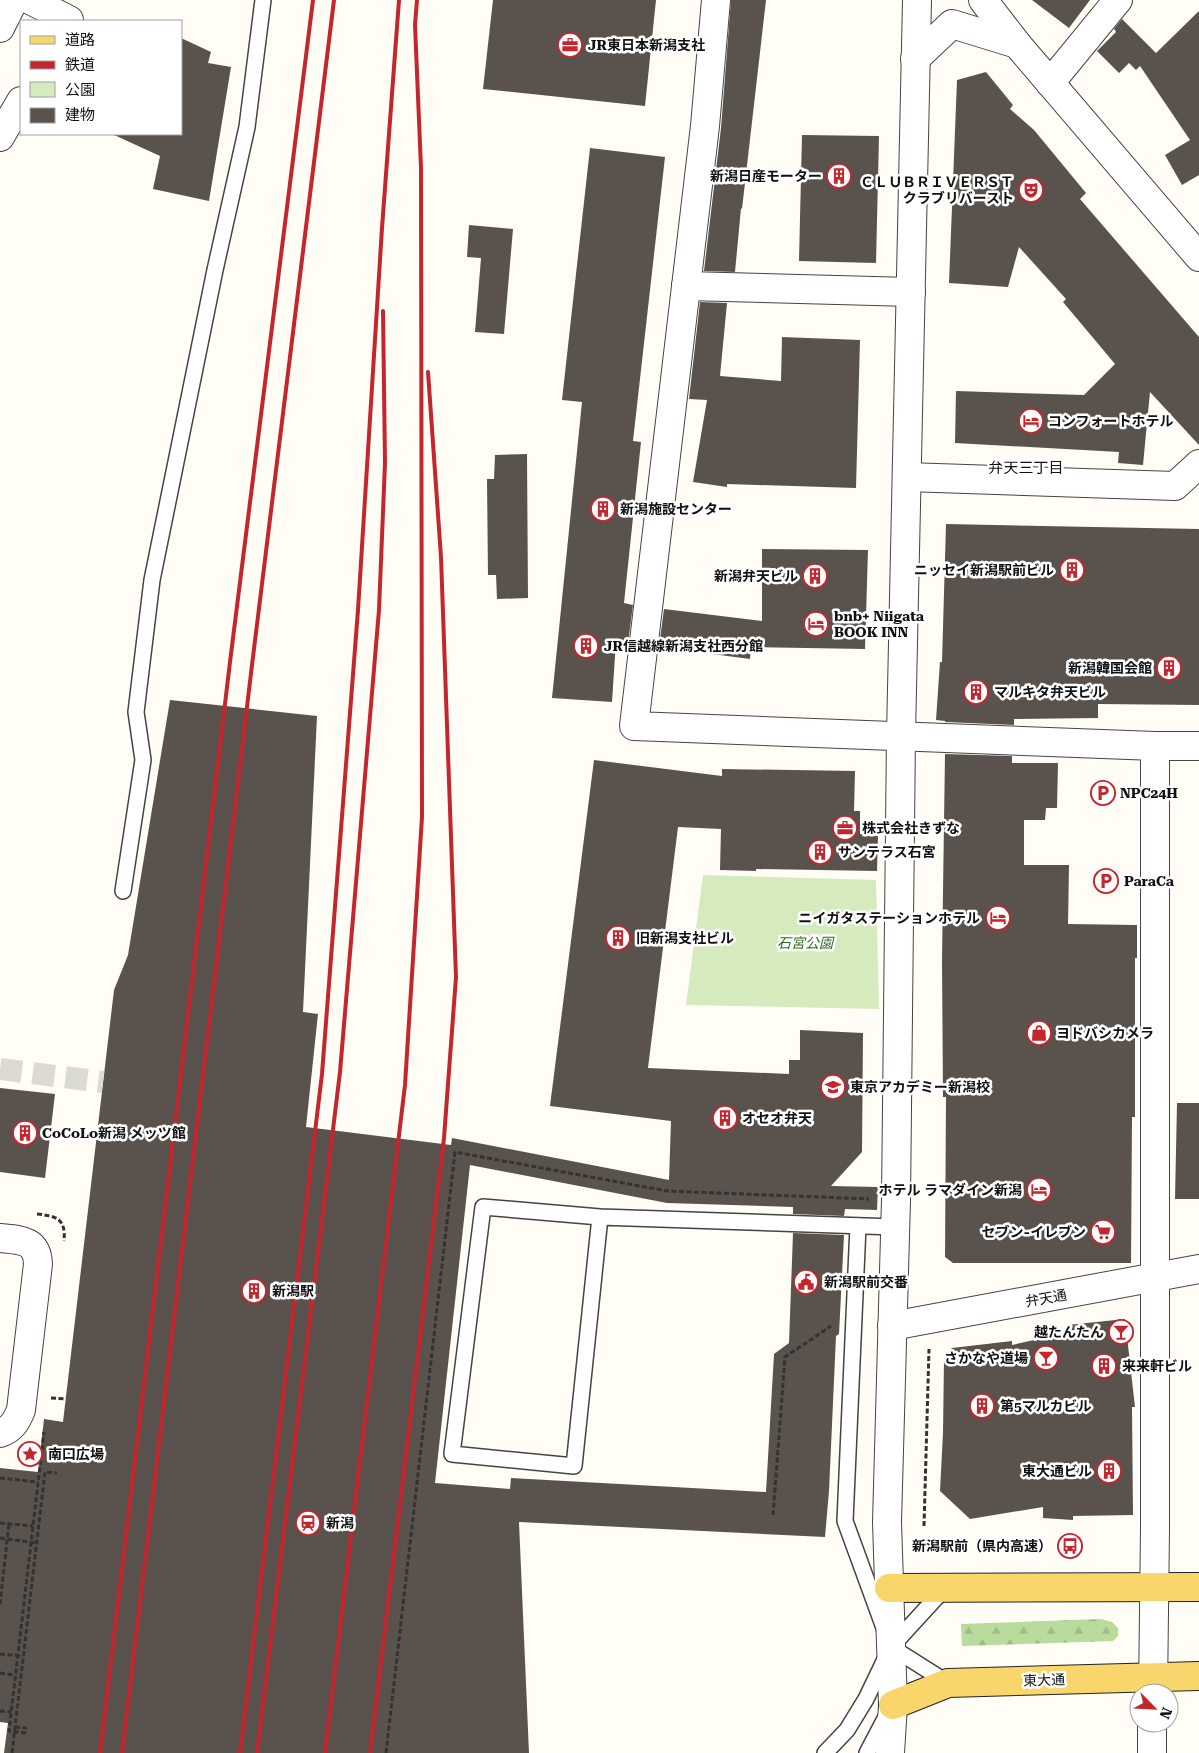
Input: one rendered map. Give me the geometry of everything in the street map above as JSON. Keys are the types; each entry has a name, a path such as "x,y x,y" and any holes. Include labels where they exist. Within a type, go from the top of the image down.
{"main road":[{"path":"889,1588 1199,1587"},
{"name":"東大通","path":"1163,1683 1199,1676"},
{"name":"東大通","path":"893,1705 948,1683 1129,1685"}],"street":[{"path":"0,28 14,0"},
{"path":"30,0 72,14"},
{"path":"716,0 705,126 634,726 1156,746 1199,746"},
{"path":"890,1753 893,1705 887,1522 896,1227 901,736 917,0"},
{"path":"983,0 1050,83 1199,257"},
{"path":"1050,83 1118,0"},
{"path":"916,59 952,24 1018,44"},
{"path":"0,137 20,103"},
{"path":"686,286 911,292"},
{"path":"907,478 1175,486 1199,464"},
{"path":"1153,1683 1156,746"},
{"path":"0,1238 24,1241 31,1245 38,1254 21,1410 16,1423 7,1431 0,1433"},
{"name":"弁天通","path":"892,1326 1199,1269"},
{"path":"1152,1733 1152,1753"}],"lane":[{"path":"124,891 143,760 136,712 152,580 214,270 247,127 263,0"},
{"path":"600,1216 574,1466 452,1454 482,1207 600,1216 896,1227"},
{"path":"858,1226 846,1521 891,1648 948,1683"},
{"path":"825,1753 847,1730 866,1699 891,1648 946,1587"},
{"path":"867,1753 893,1705"}],"path":[{"path":"386,1753 455,1152 667,1191 877,1199"},
{"path":"773,1515 785,1356 832,1325"},
{"path":"924,1526 929,1343"},
{"path":"48,1397 66,1399"},
{"path":"26,1734 8,1731 44,1428"},
{"path":"12,1753 45,1472 57,1473"},
{"path":"0,1478 38,1482"},
{"path":"0,1523 33,1526"},
{"path":"0,1604 10,1524"},
{"path":"0,1538 37,1543"},
{"path":"0,1654 23,1656"},
{"path":"0,1673 15,1675"},
{"path":"0,1711 11,1712"},
{"path":"15,1727 26,1728"}],"green space":[{"name":"石宮公園","path":"703,875 876,880 879,1009 686,1005"},
{"path":"1101,1619 1112,1622 1118,1628 1118,1636 1113,1641 962,1646 961,1624"}],"building":[{"name":"JR東日本新潟支社","path":"493,0 656,0 645,106 483,89"},
{"path":"731,0 766,0 735,272 704,271 721,128"},
{"path":"1032,0 1090,0 1069,28"},
{"path":"1199,11 1199,175 1182,185 1165,155 1190,140 1140,66 1136,70 1129,63 1119,73 1097,51 1116,32 1114,29 1122,19 1156,53"},
{"path":"182,38 211,52 208,63 231,67 209,201 153,189 160,156 114,135 182,135"},
{"path":"986,72 1013,105 1010,109 1034,130 1086,193 1080,199 1199,337 1199,445 1150,392 1143,465 1118,463 1119,452 955,443 956,391 1084,395 1115,364 1063,302 1066,299 1019,247 1008,287 949,283 957,80"},
{"name":"新潟日産モーター","path":"802,135 879,136 876,263 799,261"},
{"path":"590,148 665,157 633,441 641,442 624,603 633,605 628,643 616,641 612,702 552,698 582,402 562,400"},
{"path":"469,225 513,229 504,334 475,332 481,258 467,257"},
{"path":"700,302 727,303 720,376 781,381 782,337 860,340 856,488 727,484 727,487 693,482 707,400 689,399"},
{"path":"527,454 528,598 497,599 496,575 488,575 487,479 494,479 495,455"},
{"path":"946,524 1199,529 1199,705 1098,704 1098,718 1014,719 1014,725 936,720 940,662 942,662"},
{"path":"762,549 868,550 865,649 751,647 750,659 659,647 664,609 762,621"},
{"name":"新潟駅","path":"170,700 317,716 303,1012 318,1014 306,1127 451,1145 452,1138 669,1180 671,1121 550,1106 594,760 722,776 722,769 855,771 854,811 860,811 860,834 878,835 877,871 720,870 721,829 678,827 648,1068 789,1074 789,1060 800,1060 800,1030 863,1033 862,1152 831,1186 878,1187 877,1210 845,1209 844,1216 793,1214 793,1207 667,1203 470,1165 435,1483 510,1489 511,1478 766,1492 774,1354 789,1343 793,1233 844,1235 839,1334 836,1336 825,1537 519,1522 529,1753 4,1753 8,1723 0,1722 0,1468 38,1472 44,1419 63,1422 114,990 128,955"},
{"path":"945,754 1012,756 1012,763 1058,763 1057,808 1046,808 1045,820 1024,820 1024,865 1069,865 1068,924 1137,925 1137,958 1135,958 1135,1117 1132,1117 1131,1263 953,1263 945,1257 946,1097 943,1097 942,961"},
{"name":"CoCoLo新潟 メッツ館","path":"0,1088 55,1094 45,1178 0,1172"},
{"path":"1177,1103 1199,1103 1199,1199 1175,1199"},
{"path":"1125,1319 1135,1407 1132,1407 1133,1515 1073,1516 1073,1520 1043,1518 1043,1507 970,1519 940,1491 944,1359 952,1348 1012,1341 1012,1345 1070,1332 1068,1325"}],"tunnel":[{"path":"0,1069 103,1082"}],"railway":[{"path":"100,1753 230,662 313,0"},
{"path":"122,1753 252,665 334,0"},
{"path":"240,1753 322,1074 358,610 382,228 399,0"},
{"path":"325,1753 405,1085 422,817 421,168 415,25 417,0"},
{"path":"257,1753 340,1072 379,610 385,463 383,311"},
{"path":"370,1753 444,1138 456,977 441,557 428,372"}],"place":[{"name":"JR東日本新潟支社","path":"570,45"},
{"name":"新潟日産モーター","path":"839,176"},
{"name":"ＣＬＵＢＲＩＶＥＲＳＴ クラブリバースト","path":"1031,190"},
{"name":"コンフォートホテル","path":"1031,421"},
{"name":"新潟施設センター","path":"603,509"},
{"name":"ニッセイ新潟駅前ビル","path":"1072,570"},
{"name":"新潟弁天ビル","path":"815,576"},
{"name":"bnb+ Niigata BOOK INN","path":"816,624"},
{"name":"JR信越線新潟支社西分館","path":"586,646"},
{"name":"新潟韓国会館","path":"1169,668"},
{"name":"マルキタ弁天ビル","path":"976,692"},
{"name":"NPC24H","path":"1103,793"},
{"name":"株式会社きずな","path":"845,828"},
{"name":"サンテラス石宮","path":"820,852"},
{"name":"ParaCa","path":"1106,881"},
{"name":"ニイガタステーションホテル","path":"998,918"},
{"name":"旧新潟支社ビル","path":"618,938"},
{"name":"ヨドバシカメラ","path":"1039,1033"},
{"name":"東京アカデミー新潟校","path":"833,1087"},
{"name":"オセオ弁天","path":"725,1118"},
{"name":"CoCoLo新潟 メッツ館","path":"25,1133"},
{"name":"ホテル ラマダイン新潟","path":"1039,1190"},
{"name":"セブン-イレブン","path":"1103,1232"},
{"name":"新潟駅前交番","path":"806,1282"},
{"name":"新潟駅","path":"254,1291"},
{"name":"越たんたん","path":"1121,1332"},
{"name":"さかなや道場","path":"1046,1358"},
{"name":"来来軒ビル","path":"1104,1366"},
{"name":"第5マルカビル","path":"982,1406"},
{"name":"南口広場","path":"30,1454"},
{"name":"東大通ビル","path":"1109,1471"},
{"name":"新潟","path":"308,1523"},
{"name":"新潟駅前（県内高速）","path":"1070,1546"}],"district":[{"name":"弁天三丁目","path":"1026,468"}]}
